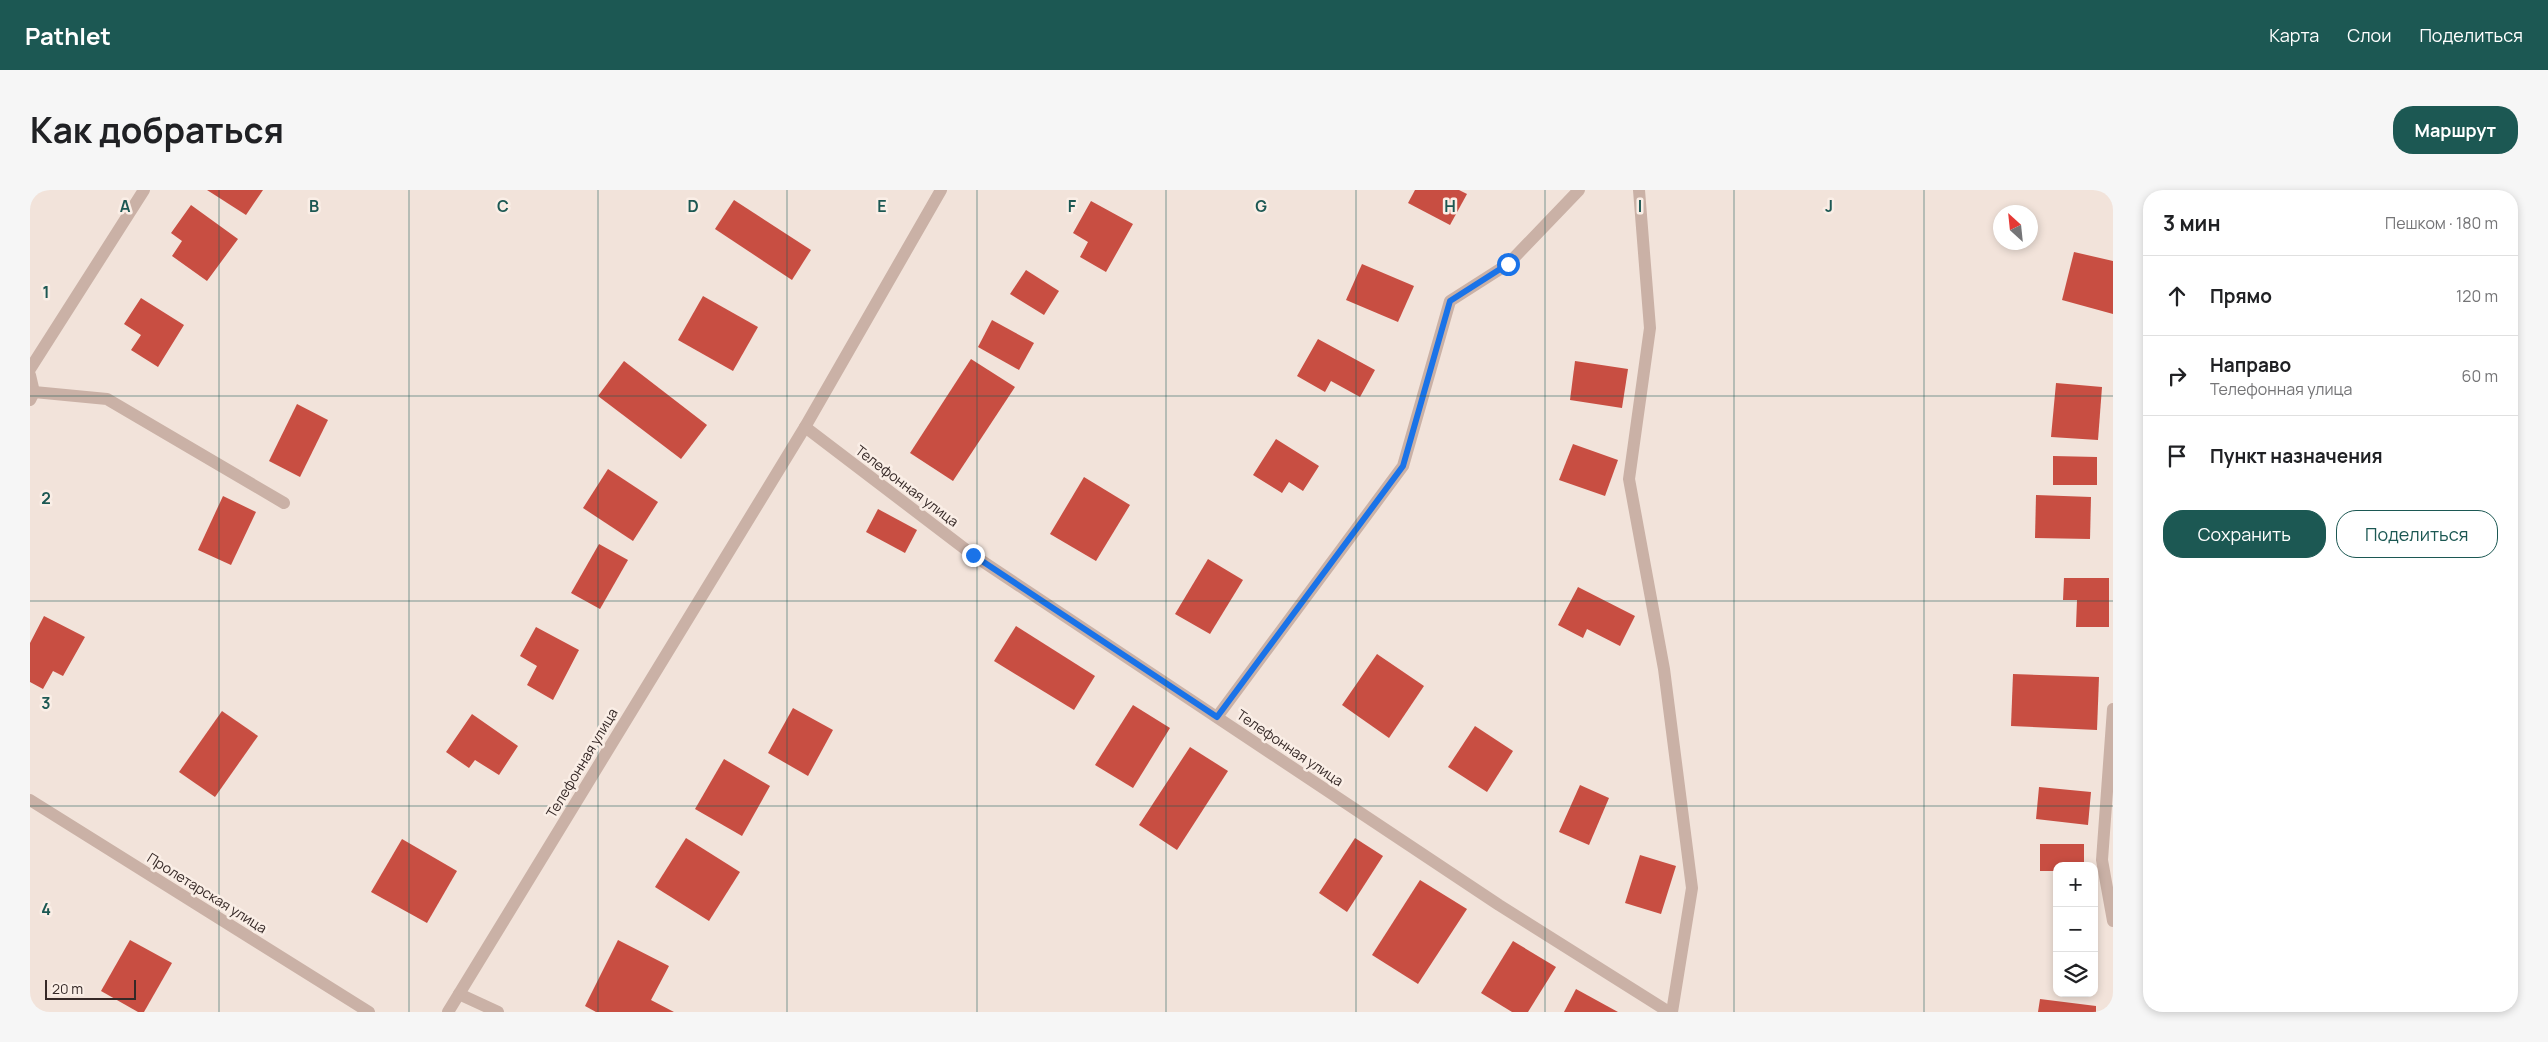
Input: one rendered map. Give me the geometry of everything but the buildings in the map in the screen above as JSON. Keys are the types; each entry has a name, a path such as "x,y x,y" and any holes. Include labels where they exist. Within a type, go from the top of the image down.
{"street":[{"path":"30,369 144,190"},
{"name":"Телефонная улица","path":"448,1012 805,427 941,190"},
{"path":"1217,717 1403,466 1450,301 1508,264 1580,190"},
{"path":"1639,190 1650,328 1629,479 1664,669 1692,888 1670,1012"},
{"path":"30,375 32,396 107,399 284,503"},
{"name":"Телефонная улица","path":"805,427 973,555 1499,905 1670,1012"},
{"path":"2113,709 2102,860 2113,921"},
{"name":"Пролетарская улица","path":"30,800 369,1012"},
{"path":"458,994 498,1012"}],"route":[{"path":"973,555 1217,717 1403,466 1450,301 1508,264"}]}
